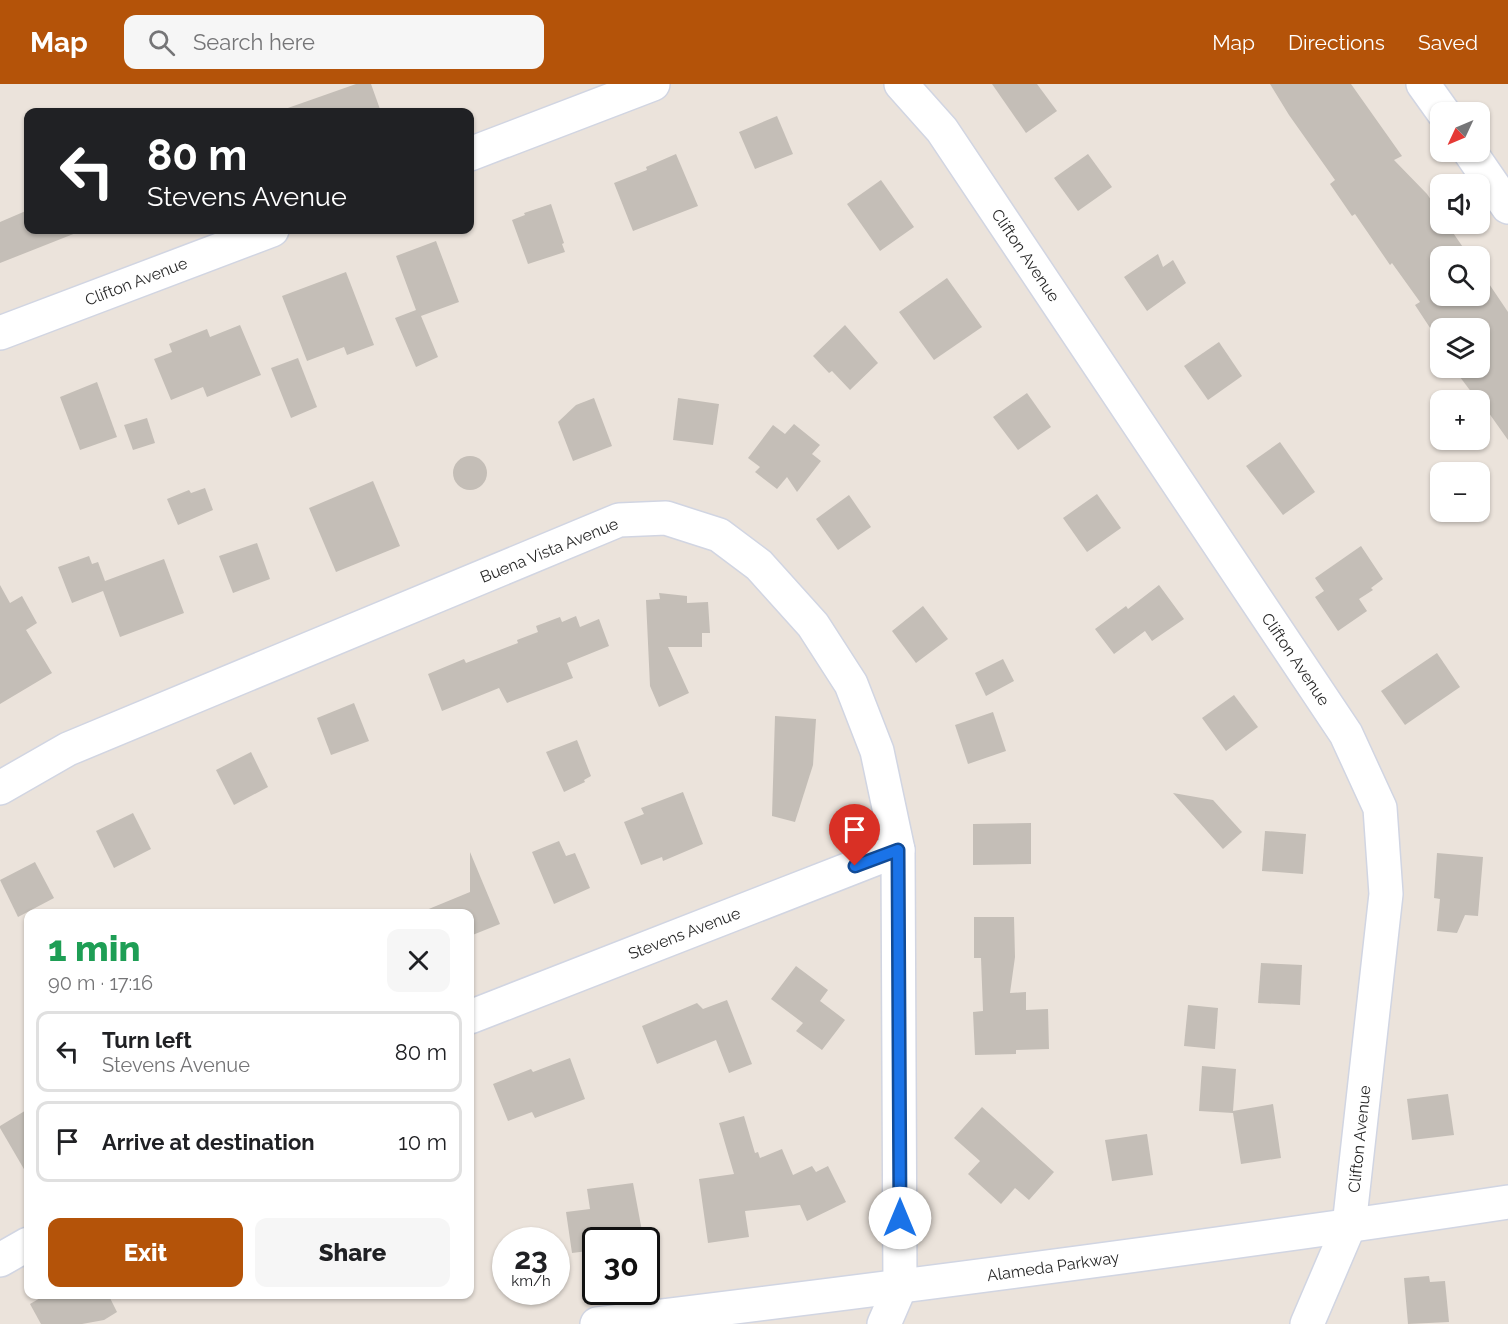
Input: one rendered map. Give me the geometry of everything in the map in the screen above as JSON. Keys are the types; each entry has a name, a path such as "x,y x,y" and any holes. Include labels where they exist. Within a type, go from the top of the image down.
{"street":[{"path":"474,152 653,84"},
{"name":"Clifton Avenue","path":"901,84 942,130 1346,734 1380,808 1386,894 1349,1226 1307,1324"},
{"path":"1423,84 1436,102"},
{"path":"1477,162 1508,207"},
{"name":"Clifton Avenue","path":"0,333 261,234"},
{"name":"Buena Vista Avenue","path":"0,788 68,749 619,520 666,518 719,534 759,565 813,625 851,684 877,751 898,850 900,1287 884,1324"},
{"name":"Stevens Avenue","path":"474,1015 898,850"},
{"name":"Alameda Parkway","path":"597,1324 900,1287 1508,1202"},
{"path":"0,1260 24,1246"}],"building":[{"path":"356,84 371,84 380,108 288,108"},
{"path":"992,84 1037,84 1057,111 1026,133"},
{"path":"1270,84 1351,84 1402,156 1394,160 1430,198 1430,234 1454,234 1462,246 1430,246 1430,306 1490,306 1490,285 1508,312 1508,440 1490,415 1490,390 1470,390 1461,378 1490,378 1490,318 1430,318 1430,328 1415,305 1420,302 1392,263 1390,265 1355,214 1352,216 1330,184 1335,180"},
{"path":"777,116 793,154 755,169 739,132"},
{"path":"676,154 698,206 633,231 614,183 647,170 646,167"},
{"path":"1088,154 1112,187 1078,211 1054,178"},
{"path":"881,180 914,227 880,251 847,204"},
{"path":"551,204 565,252 528,264 512,220 525,215 524,213"},
{"path":"24,212 24,234 73,234 0,263 0,222"},
{"path":"436,241 459,302 421,316 438,357 416,367 395,318 416,310 396,256"},
{"path":"1158,254 1163,267 1173,260 1186,283 1147,311 1124,277"},
{"path":"346,272 374,345 347,355 344,347 307,361 282,296"},
{"path":"947,278 982,327 934,360 899,312"},
{"path":"240,325 261,375 207,397 203,387 171,400 154,359 172,352 169,344 207,329 210,337"},
{"path":"845,325 878,363 850,390 832,371 829,373 813,356"},
{"path":"1219,342 1242,376 1208,400 1184,366"},
{"path":"298,358 317,407 291,418 271,368"},
{"path":"97,382 117,437 80,450 60,397"},
{"path":"1027,393 1051,427 1018,450 993,417"},
{"path":"594,398 612,446 573,461 558,422 576,405"},
{"path":"678,398 719,404 713,445 673,440"},
{"path":"147,418 155,443 133,450 124,425"},
{"path":"794,424 820,445 812,454 821,461 797,492 787,477 777,489 755,472 760,467 748,458 773,425 785,434"},
{"path":"1280,442 1315,492 1283,515 1246,466"},
{"path":"470,456 482,461 487,473 482,485 470,490 458,485 453,473 458,461"},
{"path":"373,481 400,546 336,572 309,508"},
{"path":"205,488 213,510 178,525 167,499 189,490 191,493"},
{"path":"1097,494 1121,528 1087,552 1063,518"},
{"path":"849,495 871,527 838,550 816,519"},
{"path":"257,543 270,579 233,593 219,556"},
{"path":"1361,546 1383,579 1371,588 1373,590 1359,599 1367,611 1338,631 1315,597 1324,591 1315,578"},
{"path":"89,556 92,564 98,562 105,581 164,559 184,613 120,637 103,591 72,603 58,567"},
{"path":"0,585 10,603 22,596 37,623 26,630 52,673 0,704"},
{"path":"1159,585 1184,619 1152,641 1145,631 1114,654 1095,629 1126,606 1128,609"},
{"path":"659,593 687,596 687,603 708,602 710,633 702,633 702,647 668,647 689,693 659,707 650,686 646,600 660,599"},
{"path":"923,606 948,639 916,663 892,631"},
{"path":"576,616 580,627 599,619 609,646 567,663 573,678 507,703 499,688 442,711 428,674 464,659 466,663 518,643 517,640 538,632 536,626 560,617 562,622"},
{"path":"1437,653 1460,687 1405,725 1381,691"},
{"path":"1003,659 1014,681 986,696 975,673"},
{"path":"1234,695 1258,727 1226,751 1202,718"},
{"path":"354,703 369,741 331,755 317,718"},
{"path":"993,712 1006,751 968,764 955,725"},
{"path":"775,716 816,719 813,765 795,822 772,816"},
{"path":"577,740 591,776 584,780 585,782 564,792 546,752"},
{"path":"251,752 268,787 234,805 216,770"},
{"path":"683,792 703,844 663,861 662,857 641,865 624,822 644,814 641,808"},
{"path":"1173,793 1213,800 1242,832 1223,849"},
{"path":"133,813 151,849 114,868 96,831"},
{"path":"1031,823 1031,864 973,865 973,824"},
{"path":"1265,831 1306,834 1303,874 1262,871"},
{"path":"559,841 566,856 575,853 590,888 554,904 532,852"},
{"path":"470,852 500,924 474,934 474,909 429,909 470,892"},
{"path":"1437,853 1483,857 1478,916 1465,915 1457,933 1437,931 1440,899 1434,898"},
{"path":"35,862 54,898 33,909 24,909 24,914 18,917 0,880"},
{"path":"974,917 1014,917 1015,957 1010,993 1026,992 1026,1010 1048,1009 1049,1049 1016,1050 1016,1054 975,1055 973,1012 983,1011 981,958 974,958"},
{"path":"1261,963 1302,965 1300,1005 1258,1003"},
{"path":"796,966 828,990 820,1001 845,1020 822,1050 796,1031 803,1023 771,999"},
{"path":"727,1000 752,1064 729,1073 716,1040 657,1064 642,1026 697,1003 703,1009"},
{"path":"1188,1005 1218,1008 1215,1049 1184,1046"},
{"path":"570,1058 585,1099 535,1118 532,1112 508,1121 493,1084 531,1069 533,1072"},
{"path":"1202,1066 1236,1069 1233,1111 1273,1104 1281,1158 1241,1164 1233,1113 1199,1111"},
{"path":"1448,1094 1454,1135 1412,1140 1407,1099"},
{"path":"982,1107 1054,1172 1029,1200 1015,1188 1001,1204 968,1174 980,1161 954,1138"},
{"path":"24,1111 24,1169 0,1128"},
{"path":"744,1116 755,1153 758,1152 760,1158 782,1149 793,1175 812,1166 816,1172 828,1166 846,1202 807,1221 800,1205 745,1211 749,1237 708,1243 699,1179 734,1174 719,1123"},
{"path":"1147,1134 1153,1175 1112,1181 1105,1140"},
{"path":"633,1183 641,1227 582,1227 582,1252 572,1253 566,1212 590,1209 587,1189"},
{"path":"1429,1276 1430,1282 1445,1281 1449,1322 1408,1324 1404,1278"},
{"path":"38,1299 110,1299 117,1312 104,1320 82,1324 41,1324 30,1304"}],"route":[{"path":"855,866 898,850 900,1218"}]}
